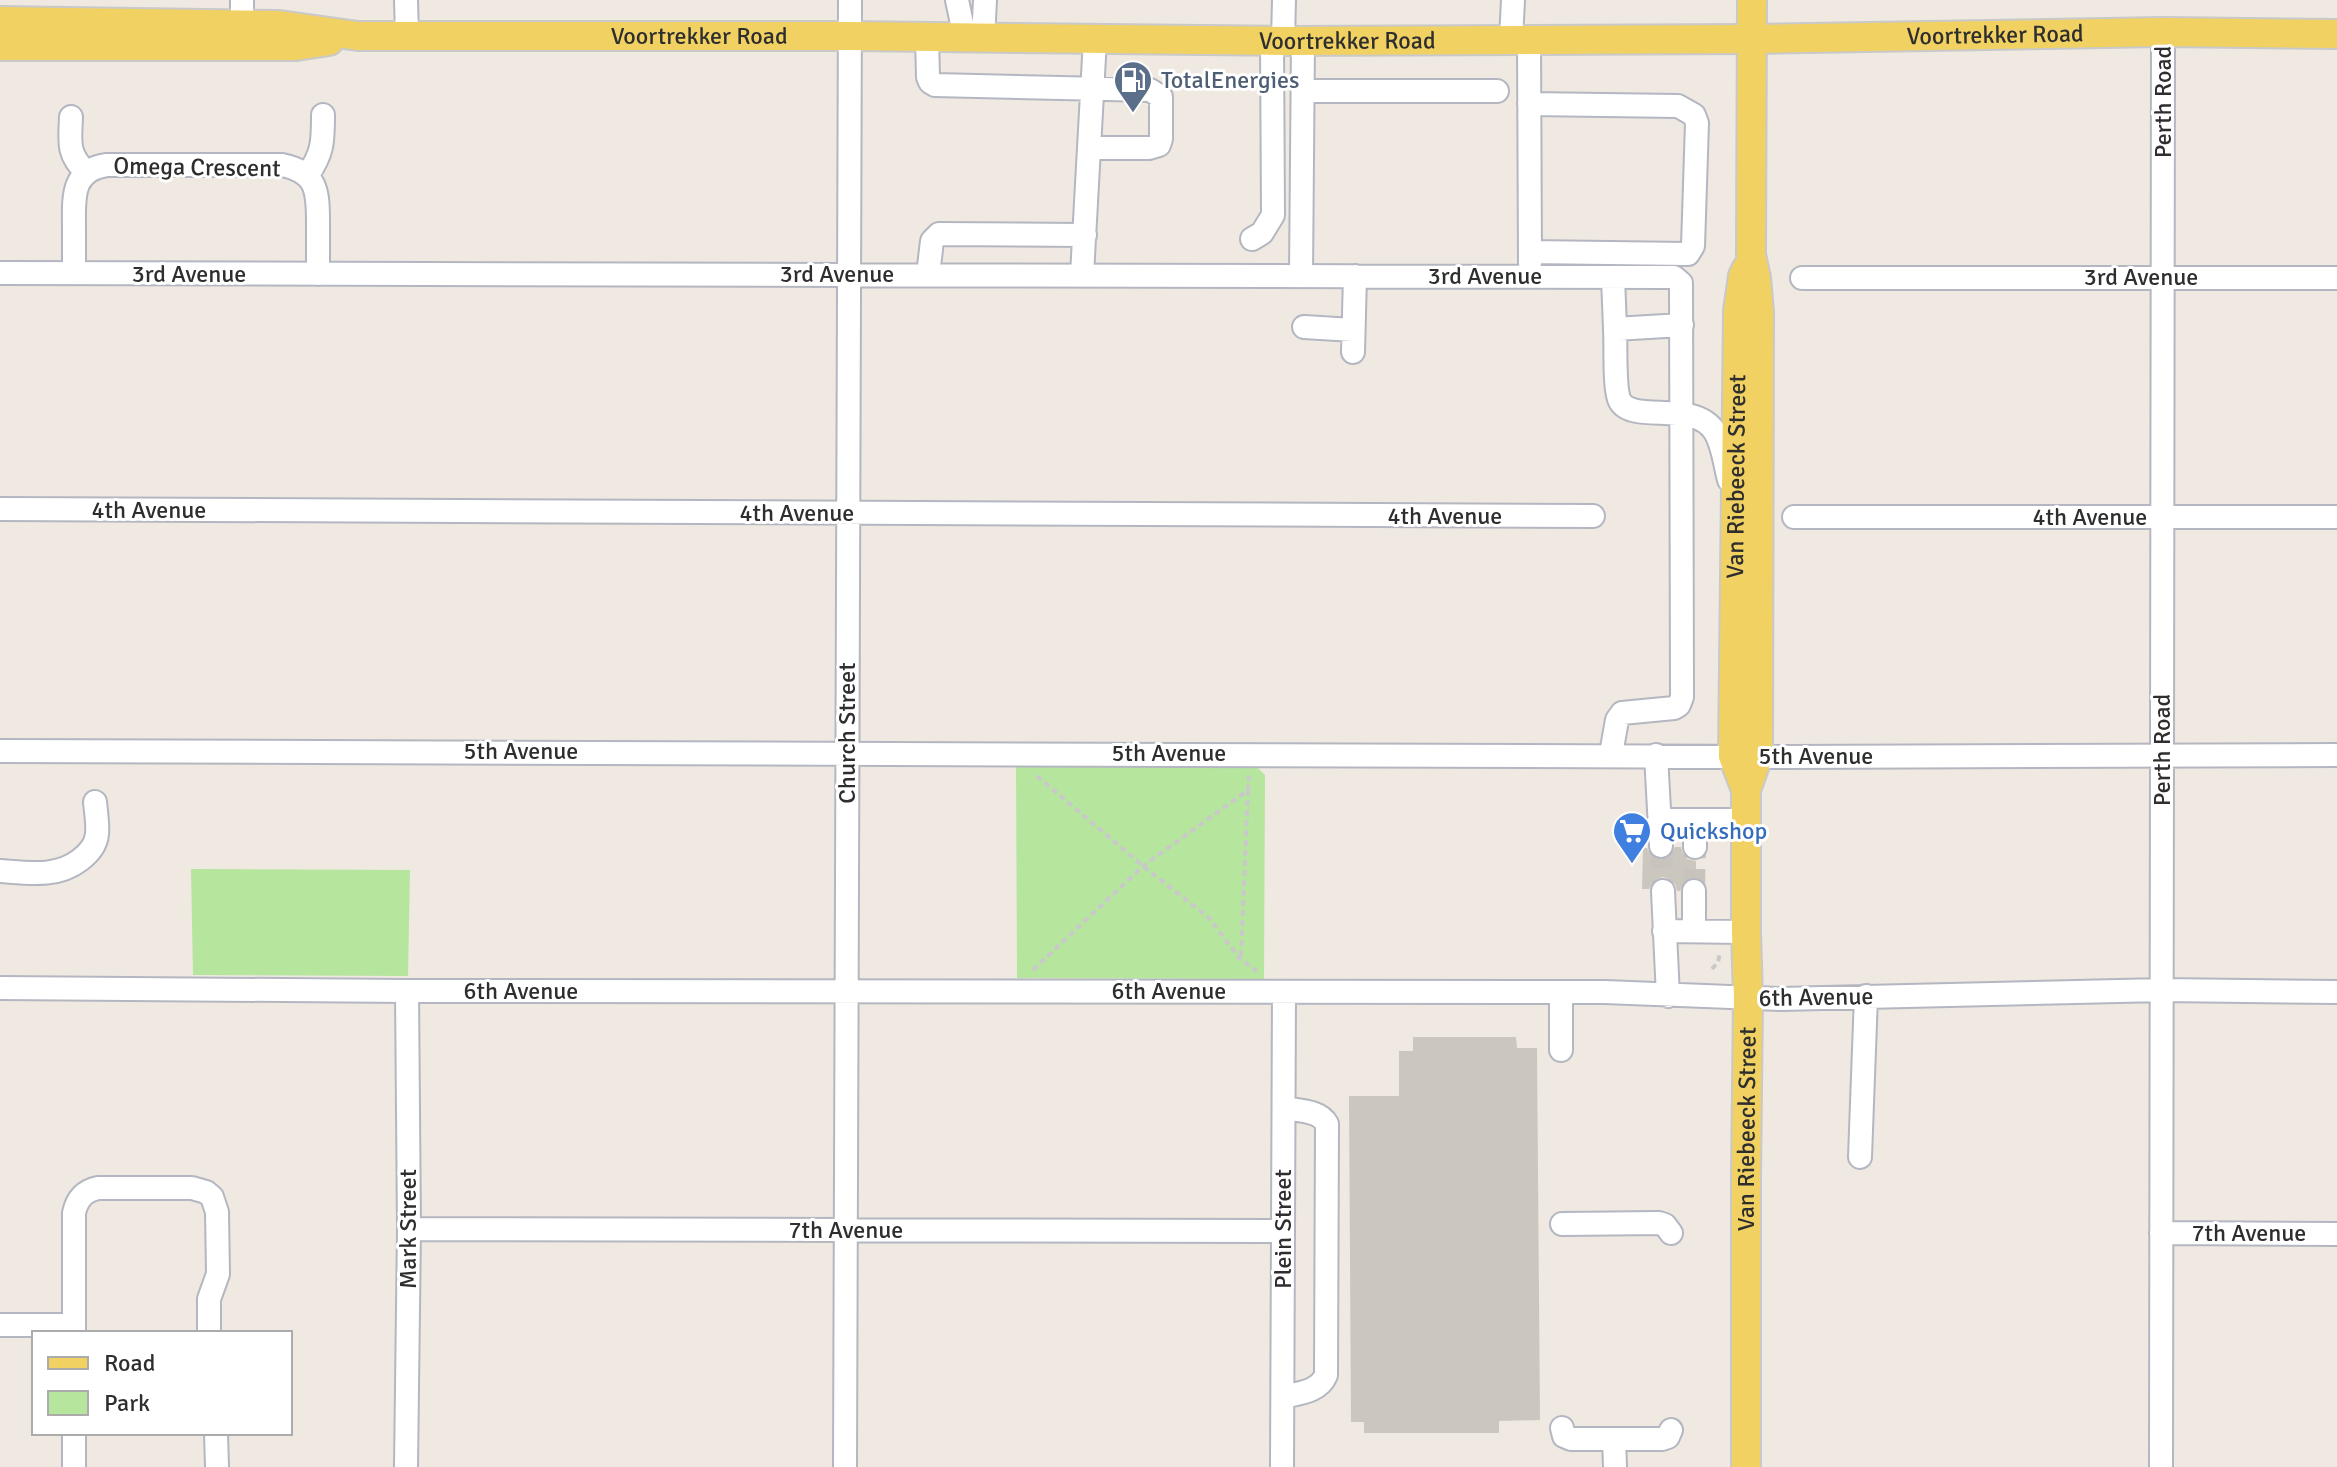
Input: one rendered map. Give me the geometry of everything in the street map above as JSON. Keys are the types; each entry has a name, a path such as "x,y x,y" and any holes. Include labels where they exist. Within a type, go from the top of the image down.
{"main road":[{"name":"Van Riebeeck Street","path":"1746,1467 1746,756 1759,312 1751,260 1752,0"},
{"name":"Voortrekker Road","path":"0,21 242,12 295,26 358,36 850,36 1286,41 1752,39 2163,32 2337,34"},
{"name":"Voortrekker Road","path":"0,46 296,46 358,36"},
{"name":"Van Riebeeck Street","path":"1746,756 1735,501 1738,311 1743,276 1751,260"}],"street":[{"path":"406,0 407,36"},
{"name":"Church Street","path":"845,1467 850,0"},
{"path":"957,0 974,38"},
{"path":"974,38 985,0"},
{"path":"1252,239 1262,233 1273,215 1286,41 1284,0"},
{"path":"1513,0 1529,104 1530,277"},
{"name":"Perth Road","path":"2161,1467 2163,32"},
{"path":"927,37 928,77 935,85 1150,90 1161,97 1161,139 1155,147 1089,148"},
{"path":"1082,275 1095,39"},
{"path":"1286,41 1303,91 1301,276"},
{"path":"1303,91 1497,91"},
{"path":"1529,104 1678,106 1694,115 1697,123 1693,246 1688,254 1530,252"},
{"name":"Omega Crescent","path":"307,176 323,146 323,115"},
{"name":"Omega Crescent","path":"71,117 72,154 86,172"},
{"name":"Omega Crescent","path":"74,273 74,195 86,172 107,165 282,165 307,176 318,194 318,274"},
{"path":"928,275 932,241 939,234 1085,235"},
{"name":"3rd Avenue","path":"0,273 1674,277 1681,283 1682,325"},
{"path":"1304,327 1353,341 1355,276"},
{"path":"1613,277 1620,401 1633,411 1680,412 1706,421 1717,434 1735,501"},
{"name":"3rd Avenue","path":"1802,278 2337,278"},
{"path":"1611,754 1617,720 1622,713 1674,708 1682,697 1682,325 1615,329"},
{"name":"4th Avenue","path":"0,509 1593,516"},
{"name":"4th Avenue","path":"1794,517 2337,517"},
{"name":"5th Avenue","path":"0,751 2337,755"},
{"path":"1656,755 1661,846"},
{"path":"0,871 47,873 73,866 87,855 97,836 95,802"},
{"path":"1659,820 1746,820"},
{"path":"1695,820 1695,847"},
{"path":"1663,891 1668,996"},
{"path":"1694,891 1694,931"},
{"path":"1664,931 1746,932"},
{"name":"6th Avenue","path":"0,988 1605,992 1748,998 2162,990 2337,992"},
{"name":"Mark Street","path":"406,1467 409,1229 407,991"},
{"name":"Plein Street","path":"1282,1467 1284,992"},
{"path":"1561,992 1561,1050"},
{"path":"1860,1157 1866,996"},
{"path":"1283,1397 1320,1386 1326,1375 1327,1124 1315,1113 1284,1108"},
{"path":"0,1325 74,1329 74,1213 80,1197 98,1188 192,1188 212,1197 217,1212 218,1274 209,1299 209,1331"},
{"path":"1562,1224 1659,1223 1671,1233"},
{"name":"7th Avenue","path":"409,1229 1283,1231"},
{"name":"7th Avenue","path":"2161,1233 2337,1234"},
{"path":"1562,1428 1564,1436 1571,1439 1662,1439 1668,1437 1671,1430"},
{"path":"74,1435 74,1467"},
{"path":"216,1435 217,1467"},
{"path":"1614,1439 1615,1467"}],"path":[{"path":"1025,753 1027,768 1209,918 1240,959 1284,992"},
{"path":"1240,959 1250,753"},
{"path":"1011,991 1143,866 1248,790"}],"green space":[{"path":"1016,765 1255,765 1265,775 1264,979 1017,978"},
{"path":"191,869 410,870 408,976 193,975"}],"building":[{"path":"1675,847 1681,847 1687,859 1696,861 1696,877 1686,879 1680,891 1670,879 1663,877 1655,880 1649,889 1642,889 1643,848 1647,848 1654,858 1663,860"},
{"path":"1413,1037 1516,1037 1517,1048 1537,1048 1540,1420 1499,1421 1499,1433 1364,1433 1364,1422 1351,1422 1349,1096 1399,1096 1399,1051 1413,1051"}],"tunnel":[{"path":"1661,846 1663,891"},
{"path":"1694,891 1695,847"}],"place":[{"name":"TotalEnergies","path":"1133,114"},
{"name":"Quickshop","path":"1632,865"}]}
